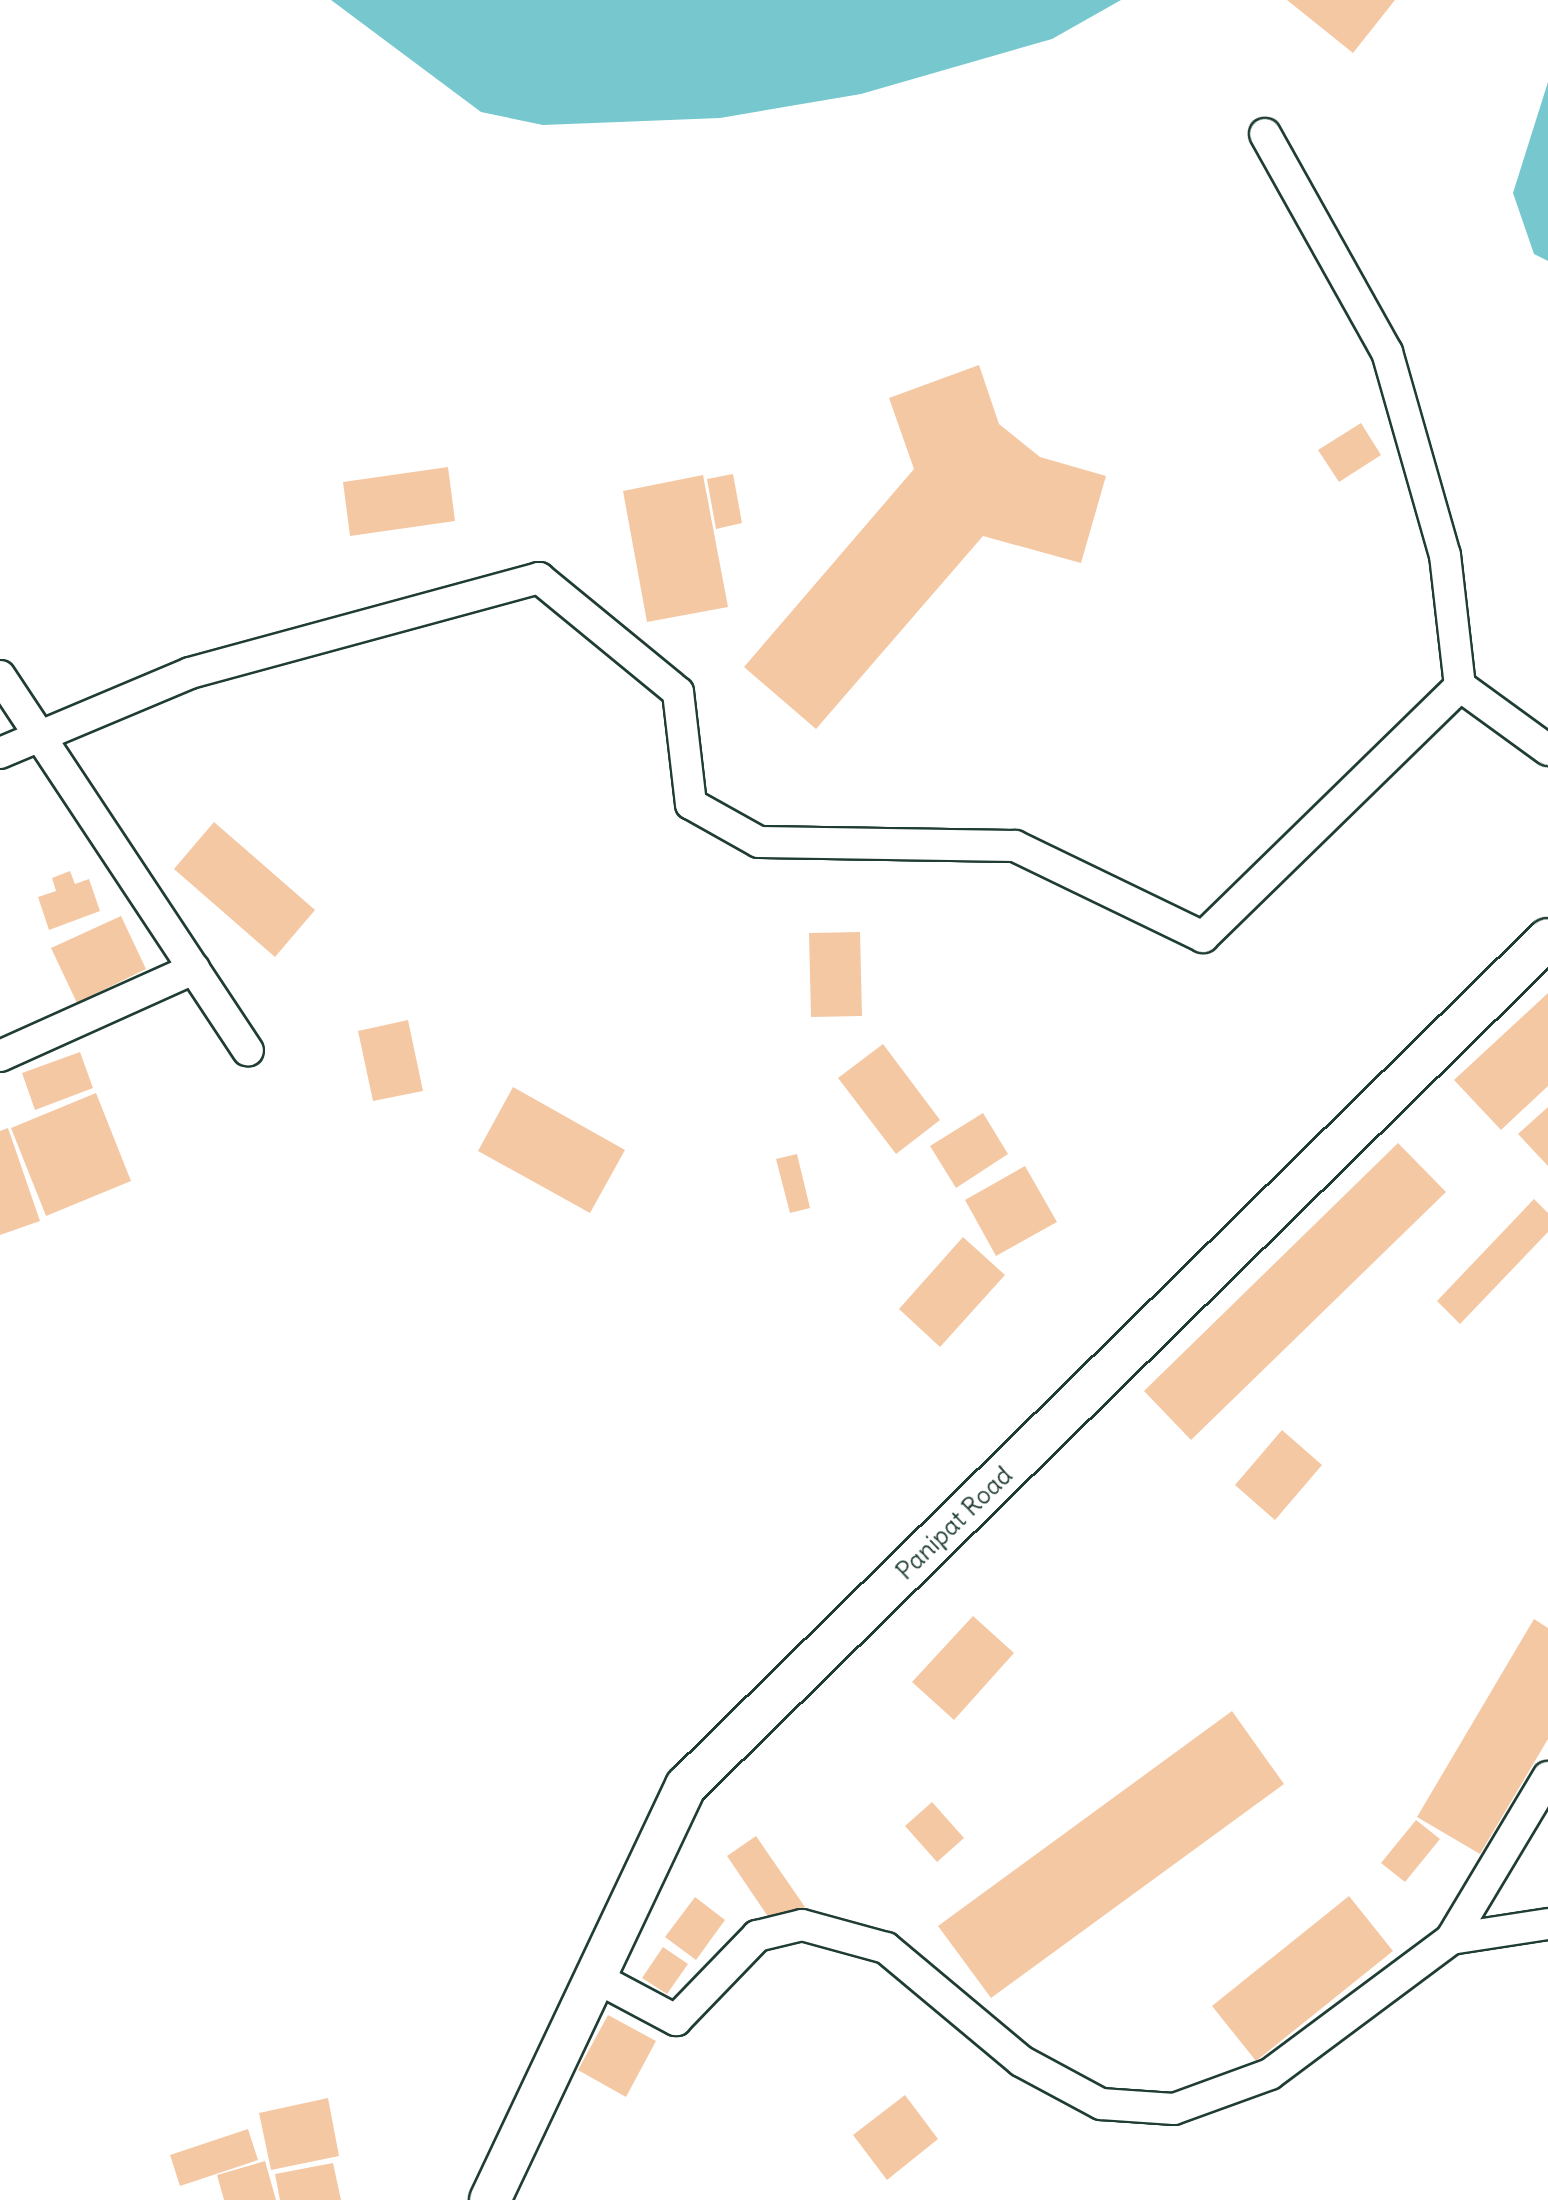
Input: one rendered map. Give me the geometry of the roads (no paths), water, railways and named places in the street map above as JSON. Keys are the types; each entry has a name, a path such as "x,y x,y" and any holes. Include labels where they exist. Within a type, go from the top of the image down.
{"street":[{"path":"1265,134 1387,352 1445,555 1460,686 1548,750"},
{"path":"0,753 190,673 540,578 678,692 691,804 759,842 1016,846 1204,937 1460,686"},
{"path":"0,676 248,1050"},
{"name":"Panipat Road","path":"490,2200 686,1786 1548,940"},
{"path":"0,1056 194,969"},
{"path":"595,1978 676,2020 757,1936 802,1925 886,1948 934,1995 1021,2061 1101,2104 1174,2109 1270,2074 1451,1939 1548,1777"},
{"path":"1451,1939 1548,1924"}],"water":[{"path":"331,0 1121,0 1052,39 861,94 720,118 543,125 481,112"},
{"path":"1548,82 1548,261 1534,254 1513,193"}]}
